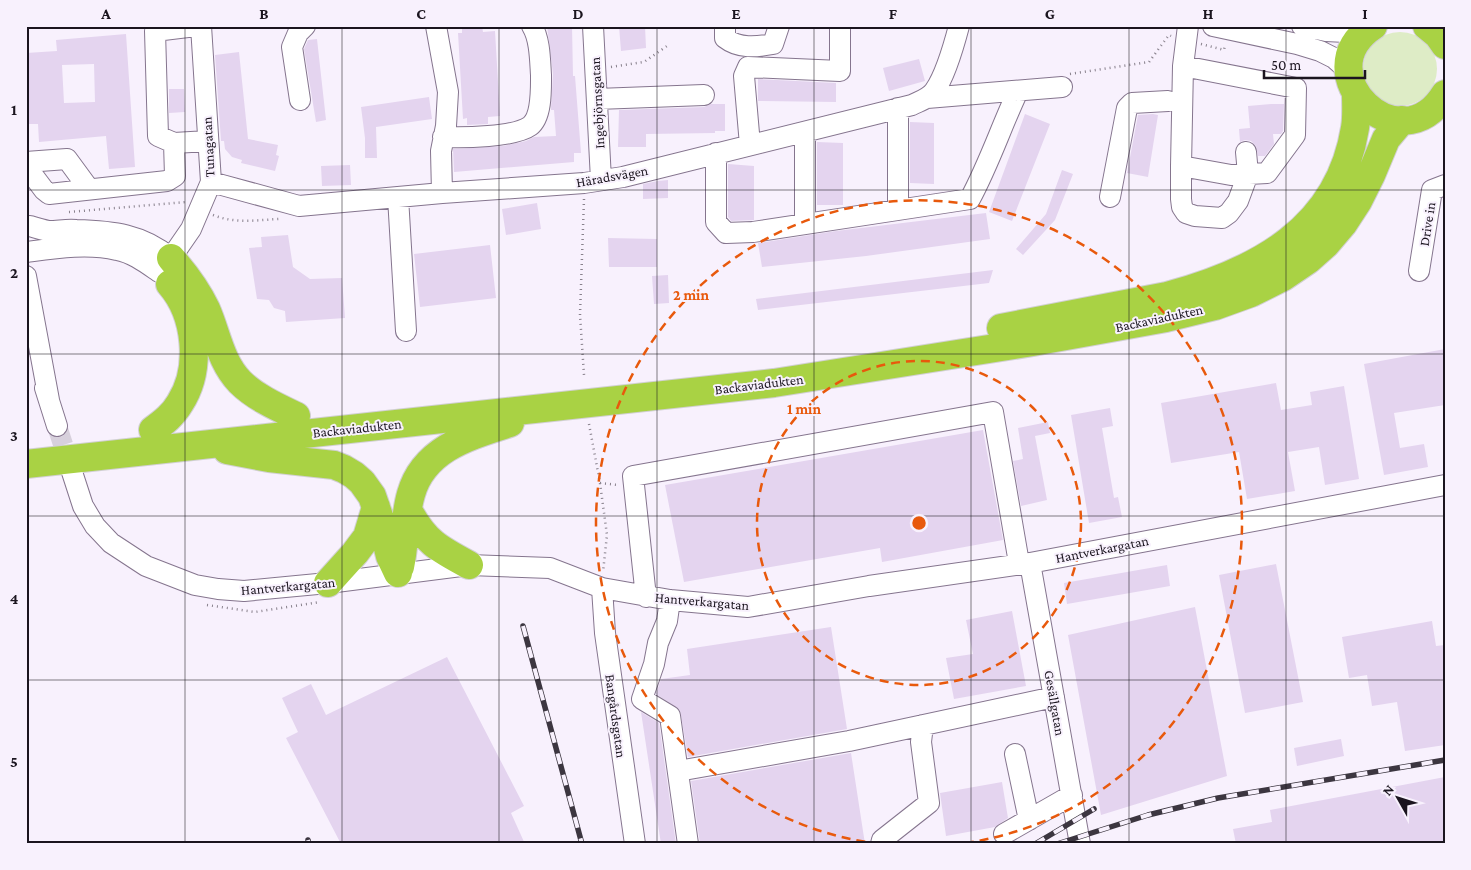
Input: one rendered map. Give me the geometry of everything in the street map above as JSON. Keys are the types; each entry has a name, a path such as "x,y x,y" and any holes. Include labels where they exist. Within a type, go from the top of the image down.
{"highway":[{"name":"Backaviadukten","path":"26,445 773,364 1029,324 1167,296 1194,288 1224,278 1281,248 1301,232 1319,213 1345,170 1355,126 1350,64 1354,47 1369,30"},
{"path":"1353,83 1365,106 1378,115 1402,120 1418,117 1441,103"},
{"name":"Backaviadukten","path":"26,464 774,383 1033,342 1166,318 1215,306 1251,293 1283,277 1308,260 1326,244 1343,224 1358,201 1386,139 1402,120"},
{"path":"165,265 186,274 206,310 220,350 232,373 249,390 296,416"},
{"path":"153,430 169,418 180,404 187,390 194,357 191,330 183,304 165,265"},
{"path":"398,573 411,494 417,479 426,465 448,446 491,429 559,407"},
{"path":"199,444 269,458 334,465 344,469 362,482 372,496 384,528 390,556 398,573"},
{"path":"325,592 367,537 376,507"},
{"path":"408,510 415,524 427,539 435,546 469,566"}],"street":[{"path":"196,26 155,29 158,136 174,143 208,141"},
{"name":"Tunagatan","path":"165,265 191,229 211,182 201,26"},
{"path":"300,100 292,47 298,33 305,26"},
{"path":"436,26 448,92 446,126 441,151 442,193"},
{"path":"443,137 460,138 512,133 531,126 539,111 541,86 540,59 532,26"},
{"name":"Ingebjörnsgatan","path":"592,181 597,99 593,26"},
{"path":"725,26 725,38 733,44 745,47 773,44 779,26"},
{"path":"750,145 744,76 748,67 840,71 840,26"},
{"path":"927,98 935,91 941,79 959,26"},
{"path":"1302,26 1326,31 1369,30"},
{"path":"1220,28 1320,51 1334,58 1353,83"},
{"path":"1186,33 1183,66 1181,166 1181,199 1182,207 1186,213 1195,216 1222,218 1229,214 1238,201 1248,174 1246,152"},
{"path":"1181,166 1231,175 1267,173 1295,134 1296,88 1183,66"},
{"name":"Häradsvägen","path":"211,182 300,206 592,181 623,177 805,132 912,105 927,98 1018,91 1062,81"},
{"path":"716,153 716,222 726,233 753,232 970,199 986,168 1002,125 1018,91"},
{"path":"597,99 704,95"},
{"path":"1110,197 1127,108 1132,103 1168,101"},
{"path":"898,108 898,210"},
{"path":"805,132 805,224"},
{"path":"89,189 67,159 26,164 44,190 50,194 167,181 175,176 174,143"},
{"name":"Drive in","path":"1419,271 1432,190 1445,185"},
{"path":"398,197 406,332"},
{"path":"28,224 49,231 114,232 132,236 160,249 165,265"},
{"path":"27,253 33,240 28,224"},
{"path":"27,253 66,247 118,250 165,265"},
{"path":"48,400 28,285 41,265 50,256 66,247"},
{"path":"26,331 57,426"},
{"name":"Gesällgatan","path":"646,597 633,476 993,412 1054,697 1080,844"},
{"name":"Hantverkargatan","path":"71,469 82,506 95,526 112,543 146,566 195,585 218,590 325,592 398,573 469,566 550,568 602,588 646,597 748,607 869,586 1024,563 1445,485"},
{"name":"Bangårdsgatan","path":"602,588 605,633 635,844"},
{"path":"670,600 667,621 658,643 654,664 642,699 670,716 688,844"},
{"path":"678,771 849,742 1054,697"},
{"path":"881,844 882,840 929,803 921,742 923,725"},
{"path":"1014,754 1029,820"},
{"path":"1004,834 1072,795"}],"path":[{"path":"1062,81 1149,62 1169,35 1186,33 1224,50 1220,28"},
{"path":"595,69 644,62 668,46"},
{"path":"584,375 580,315 592,181"},
{"path":"68,212 184,201 215,216 231,220 251,221 299,217 300,206"},
{"path":"588,417 607,535 602,588"},
{"path":"203,604 212,607 255,612 325,592"}],"green space":[{"path":"1400,32 1414,35 1426,43 1434,55 1437,69 1434,83 1426,95 1414,103 1400,106 1386,103 1374,95 1366,83 1363,69 1366,55 1374,43 1386,35"}],"building":[{"path":"462,26 482,26 483,32 495,31 500,116 488,117 488,124 467,125 467,118 463,119 458,33 462,33"},
{"path":"547,26 572,26 573,76 575,76 581,153 574,153 574,162 454,172 453,149 503,146 526,141 534,137 556,136 554,110 551,110 553,74"},
{"path":"619,26 645,26 646,48 621,51"},
{"path":"126,34 135,167 109,169 106,136 39,142 38,124 29,124 26,53 57,51 56,40","holes":["94,64 95,102 64,103 62,65"]},
{"path":"317,39 326,120 316,122 304,49 308,40"},
{"path":"239,52 248,139 278,145 276,155 279,156 275,171 241,163 242,160 232,157 225,149 224,141 221,141 215,55"},
{"path":"919,59 925,81 889,91 883,68"},
{"path":"758,79 836,83 836,102 758,101"},
{"path":"169,89 184,89 185,112 169,113"},
{"path":"429,97 432,119 376,127 377,158 365,158 365,138 361,107"},
{"path":"711,104 725,104 725,131 715,131 715,133 646,134 646,147 618,147 619,110 704,107"},
{"path":"1284,104 1283,131 1281,134 1273,134 1274,144 1265,156 1258,156 1256,146 1251,141 1245,140 1240,142 1239,129 1250,128 1248,106"},
{"path":"1025,114 1050,124 1012,221 989,212"},
{"path":"1138,115 1158,115 1148,177 1127,173"},
{"path":"910,122 934,123 934,184 910,183"},
{"path":"817,142 843,143 843,205 817,205"},
{"path":"728,164 754,166 754,220 731,221 728,217"},
{"path":"350,165 351,185 322,186 321,166"},
{"path":"1062,170 1073,174 1055,220 1023,255 1016,249 1046,214"},
{"path":"668,180 668,198 643,199 643,184"},
{"path":"537,203 541,229 506,235 502,209"},
{"path":"986,213 990,239 866,256 762,267 758,243 836,231"},
{"path":"288,235 293,267 310,279 342,278 345,318 286,322 285,311 274,308 269,300 257,299 249,248 262,247 261,237"},
{"path":"608,238 657,239 657,267 609,267"},
{"path":"490,245 496,298 420,307 414,254"},
{"path":"993,270 989,283 758,310 756,299"},
{"path":"668,275 669,303 654,304 652,276"},
{"path":"1445,349 1445,405 1394,413 1400,448 1424,444 1428,467 1384,475 1364,364"},
{"path":"1276,383 1281,410 1312,405 1310,392 1344,386 1359,479 1325,485 1319,447 1288,452 1295,491 1247,499 1239,452 1171,463 1161,403"},
{"path":"1110,408 1113,426 1102,428 1114,498 1118,497 1122,517 1089,523 1071,415"},
{"path":"1048,422 1050,433 1035,436 1047,500 1021,506 1013,461 1023,459 1018,428"},
{"path":"983,430 1003,540 882,562 880,548 684,582 665,485"},
{"path":"1276,564 1303,702 1245,713 1219,575"},
{"path":"1167,565 1170,586 1067,604 1064,583"},
{"path":"1195,607 1227,776 1101,815 1068,635"},
{"path":"1012,611 1026,686 954,699 946,658 973,654 966,620"},
{"path":"1432,621 1436,646 1445,645 1445,745 1405,751 1397,702 1372,706 1367,675 1349,678 1342,637"},
{"path":"831,627 847,729 688,757 680,710 656,694 661,679 690,675 687,649"},
{"path":"447,657 524,806 511,813 525,844 341,844 286,738 298,732 282,698 311,684 326,715"},
{"path":"641,712 659,723 676,844 661,844"},
{"path":"1341,739 1344,756 1297,766 1294,748"},
{"path":"851,753 865,844 700,844 691,781"},
{"path":"1445,777 1445,844 1236,844 1233,829 1272,822 1270,810"},
{"path":"1002,782 1008,818 995,827 946,836 940,793"}],"tunnel":[{"path":"57,426 71,469"}],"railway":[{"path":"523,626 582,844"},
{"path":"1057,844 1148,815 1218,798 1445,760"},
{"path":"1035,844 1094,809"},
{"path":"308,840 309,844"}]}
